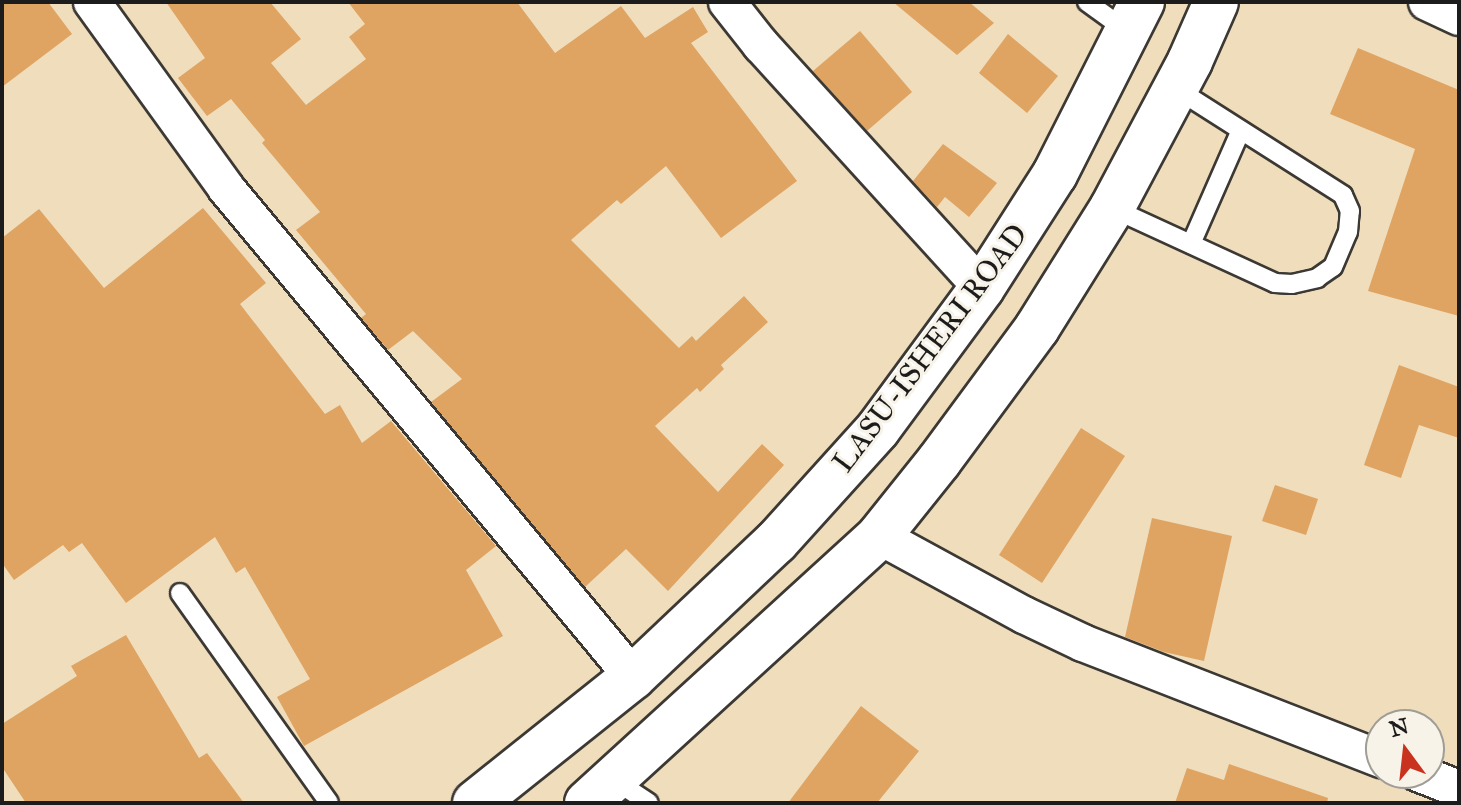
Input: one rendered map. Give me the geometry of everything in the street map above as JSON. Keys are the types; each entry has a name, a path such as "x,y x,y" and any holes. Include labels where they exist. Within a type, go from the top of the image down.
{"main road":[{"path":"600,791 879,536 1037,328 1112,208 1216,2"},
{"name":"LASU-ISHERI ROAD","path":"475,803 633,677 787,531 878,429 982,288 1055,174 1136,17"}],"street":[{"path":"92,2 226,188 633,677"},
{"path":"727,2 761,45 982,288"},
{"path":"1427,2 1459,17"},
{"path":"879,536 1024,615 1083,643 1365,753"}],"lane":[{"path":"1087,2 1136,17"},
{"path":"1112,208 1275,283 1292,284 1317,278 1333,267 1348,232 1350,211 1343,195 1175,88"},
{"path":"1191,244 1241,130"},
{"path":"180,593 329,803"},
{"path":"600,791 649,803"}],"building":[{"path":"2,2 48,2 72,34 2,87"},
{"path":"166,2 270,2 301,39 271,63 306,105 366,59 349,37 365,24 348,2 517,2 555,53 621,6 645,38 693,7 708,32 691,43 797,181 721,238 666,166 621,204 617,200 571,240 679,348 692,336 696,341 744,296 768,322 721,365 724,369 700,392 697,388 655,426 718,492 762,444 784,465 668,591 626,549 585,587 431,402 462,379 413,331 388,350 361,318 366,314 296,230 320,212 262,143 265,140 231,99 207,116 178,78 205,58"},
{"path":"893,2 969,2 994,23 957,55"},
{"path":"860,31 912,92 867,131 813,71"},
{"path":"1008,34 1058,76 1027,113 979,73"},
{"path":"1358,48 1459,90 1459,316 1368,291 1415,149 1330,114"},
{"path":"943,144 997,183 969,217 945,197 937,207 913,181"},
{"path":"203,208 266,283 240,304 325,414 340,405 362,443 391,421 496,546 466,570 503,636 304,746 277,697 310,679 245,567 236,573 215,537 126,603 82,543 69,552 63,545 14,580 2,563 2,238 39,209 104,288"},
{"path":"1399,365 1459,387 1459,438 1419,425 1401,478 1364,465"},
{"path":"1081,428 1125,456 1042,583 999,555"},
{"path":"1275,485 1318,499 1306,535 1262,521"},
{"path":"1152,518 1232,536 1204,661 1164,652 1125,637"},
{"path":"126,635 199,758 207,753 244,803 26,803 2,767 2,724 77,676 71,666"},
{"path":"861,706 919,751 877,803 788,803"},
{"path":"1229,764 1328,798 1327,803 1175,803 1187,768 1224,780"}]}
